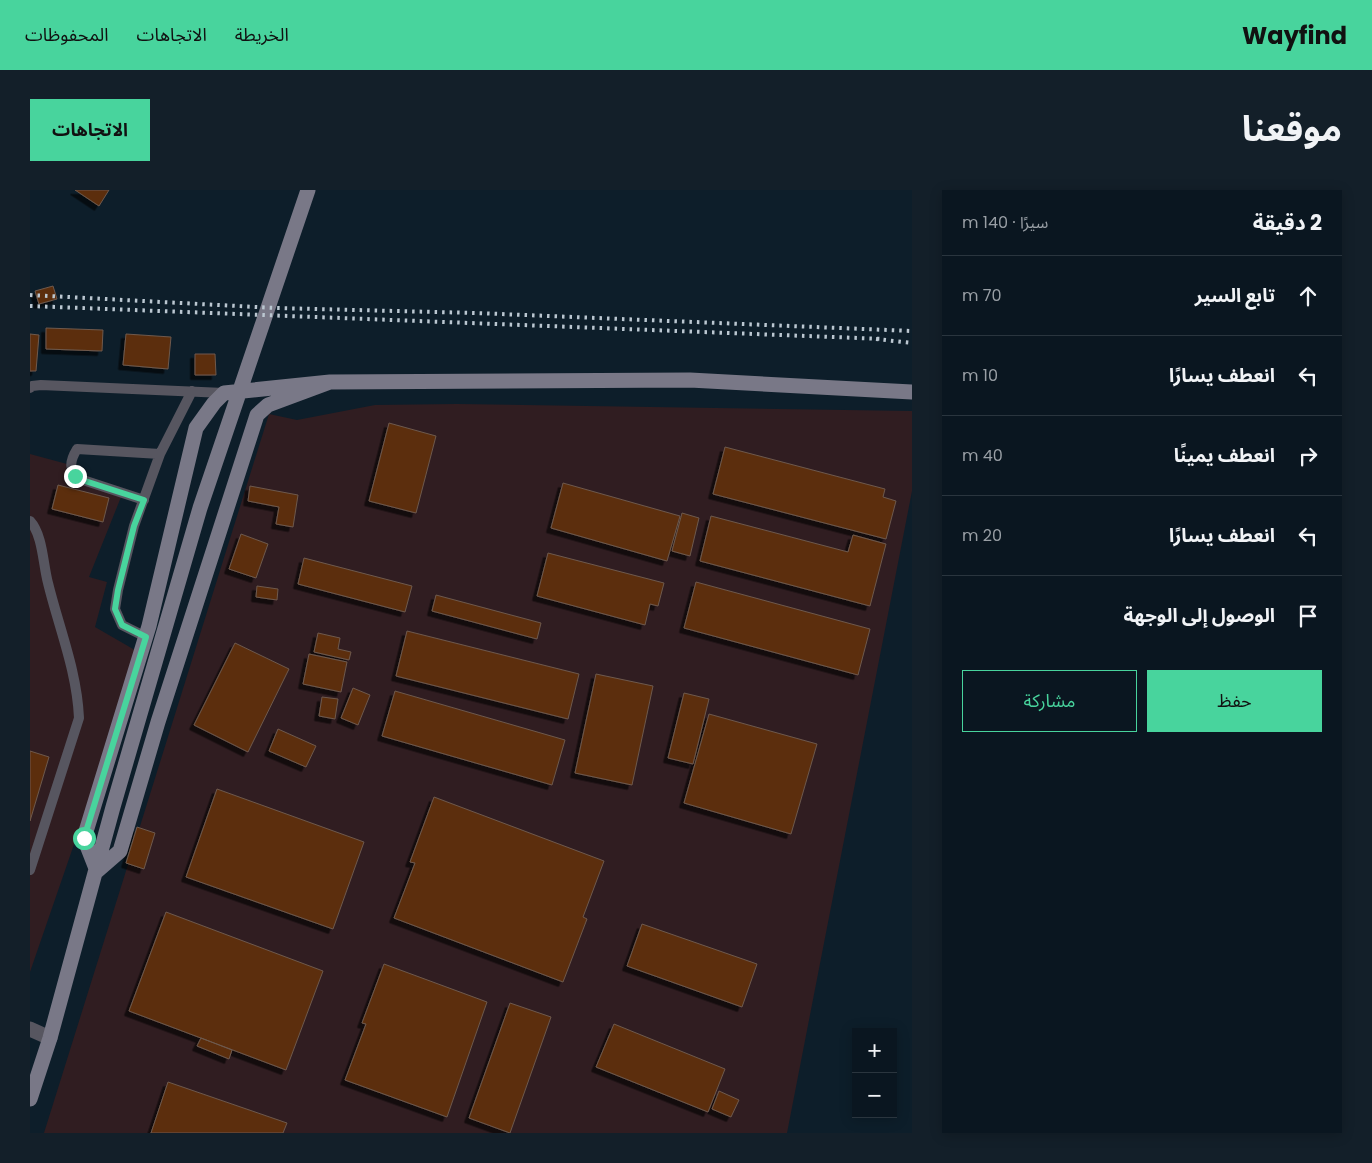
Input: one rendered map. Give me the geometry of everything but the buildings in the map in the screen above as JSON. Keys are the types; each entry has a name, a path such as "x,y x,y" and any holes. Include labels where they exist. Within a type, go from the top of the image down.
{"main road":[{"path":"30,1099 50,1038 113,807 200,508 308,190"},
{"path":"97,871 84,838 146,637 196,428 214,403 224,393 330,382 690,380 912,392"},
{"path":"97,871 120,851 158,722 257,415 268,405 330,382"}],"street":[{"path":"30,1029 50,1038"}],"lane":[{"path":"30,388 41,385 224,393"},
{"path":"146,637 122,625 115,609 118,590 134,526 160,454 192,391"},
{"path":"144,500 75,476 72,471 72,457 77,449 160,454"},
{"path":"30,521 37,532 48,582 74,672 79,718 30,870"}],"shaded area":[{"path":"457,404 912,411 912,491 787,1133 44,1133 269,414 297,420 375,405"},
{"path":"30,454 67,464 66,479 121,497 89,577 107,582 95,627 140,653 30,972"}],"railway":[{"path":"30,295 275,308 476,313 912,331"},
{"path":"30,306 884,339"},
{"path":"876,339 912,343"}],"route":[{"path":"75,476 144,500 134,526 115,609 122,625 146,637 84,838"}]}
